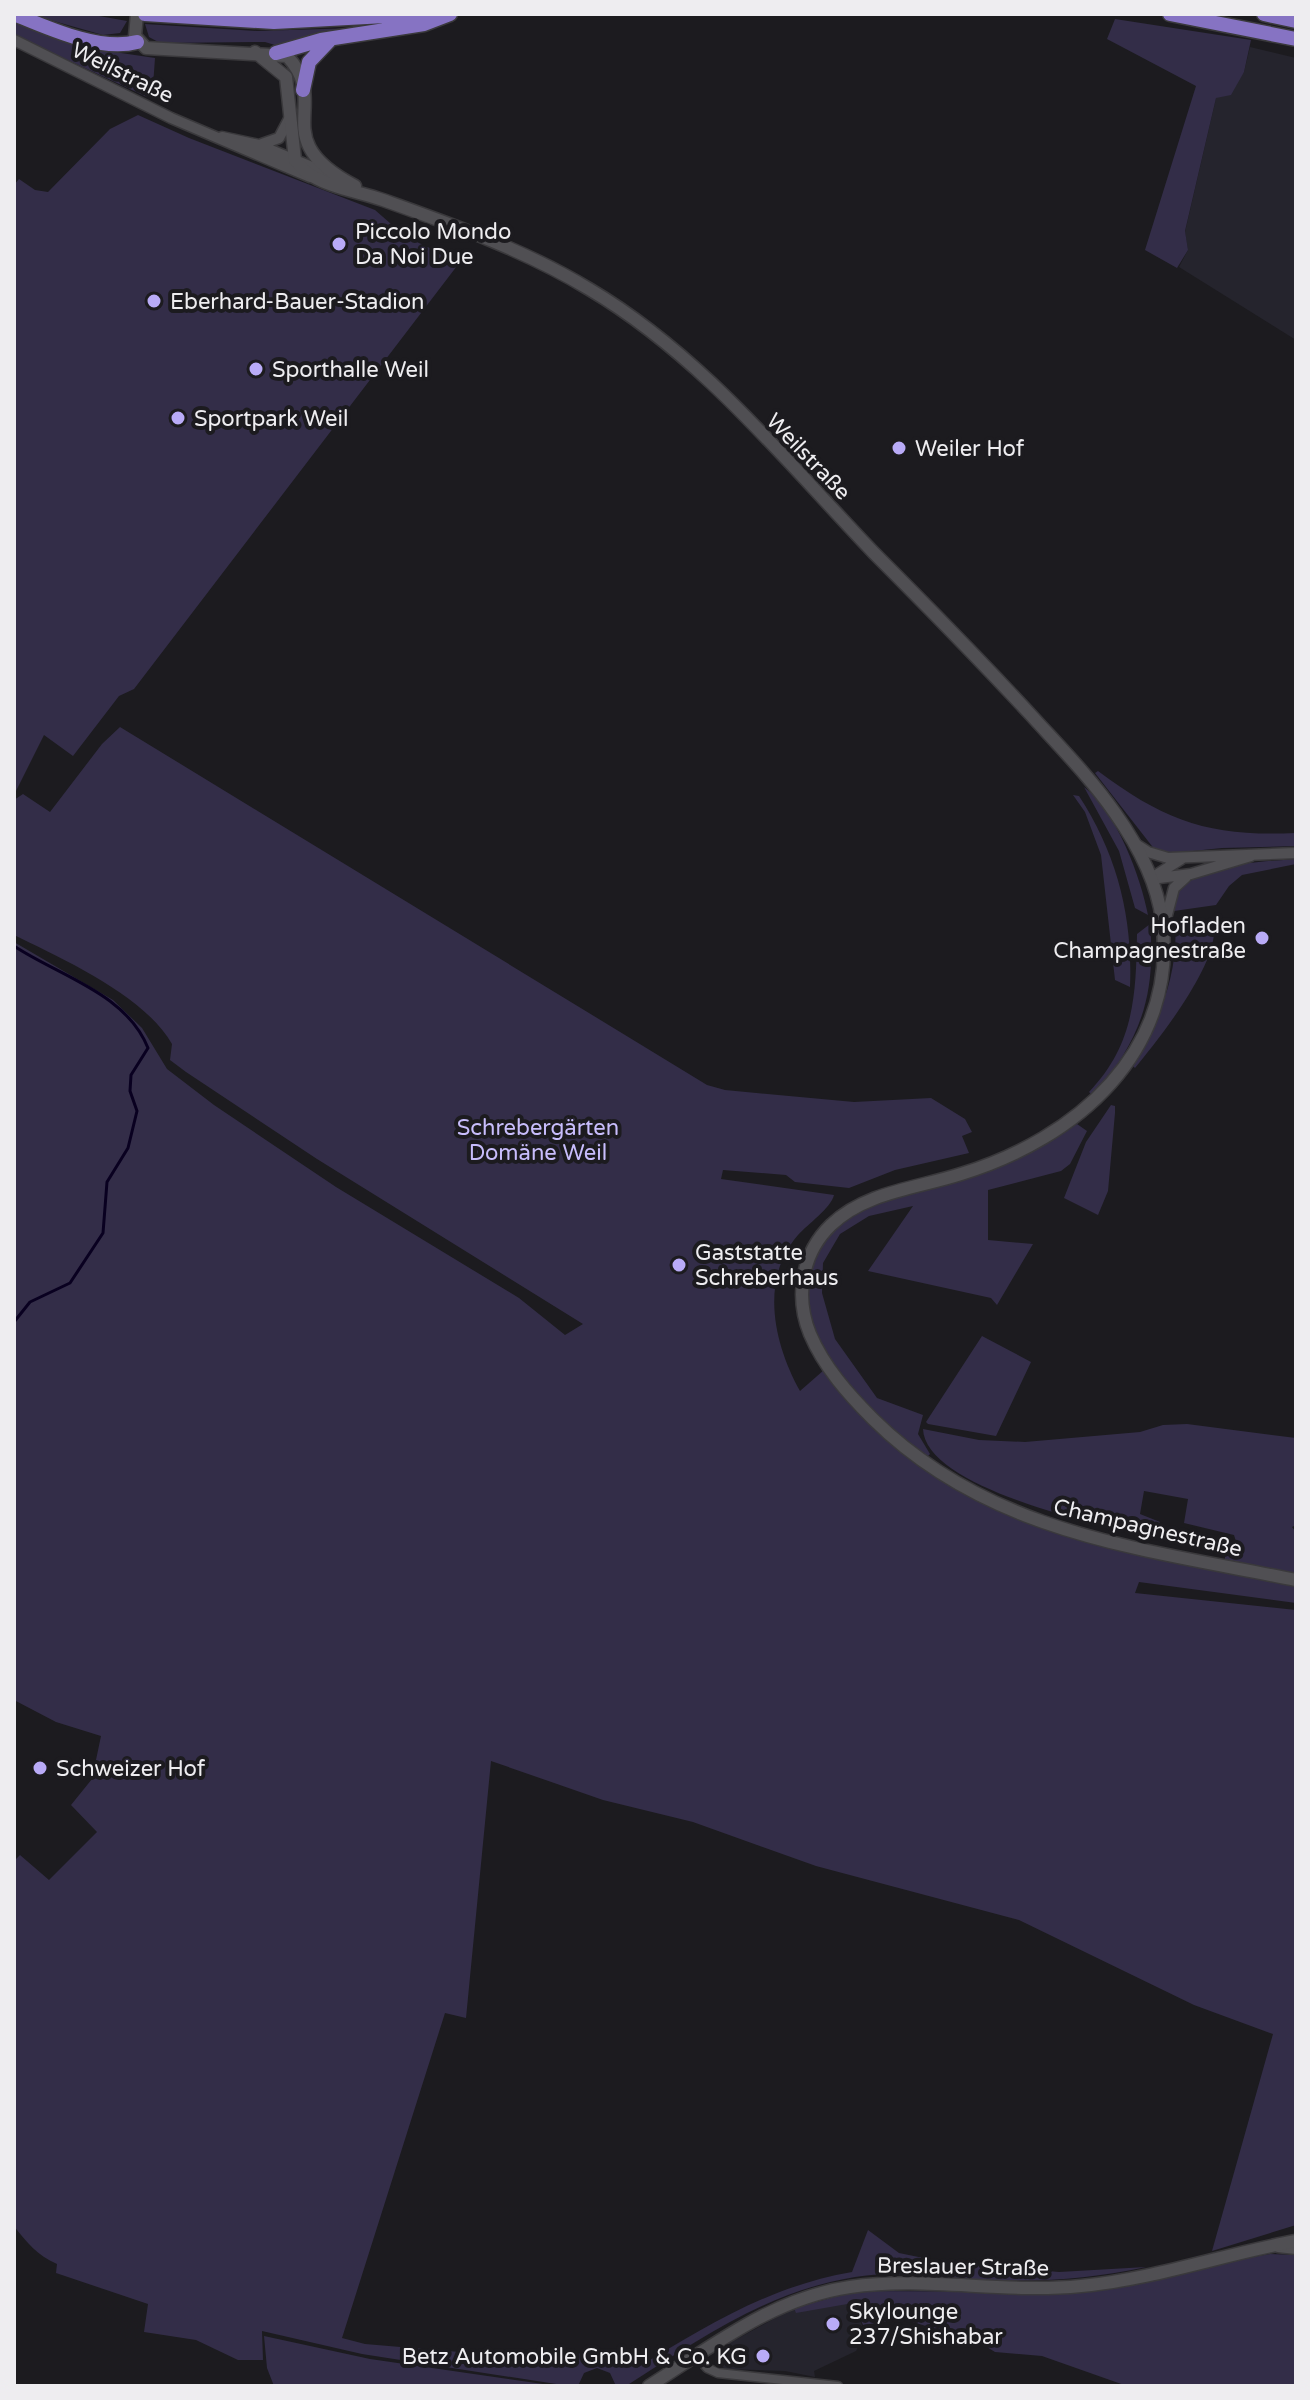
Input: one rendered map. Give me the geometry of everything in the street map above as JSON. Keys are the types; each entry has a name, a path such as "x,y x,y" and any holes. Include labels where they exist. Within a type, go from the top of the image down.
{"highway":[{"path":"14,14 94,40 121,44 136,36"},
{"path":"145,14 274,22 422,14"},
{"path":"276,53 333,38 424,24 450,14"},
{"path":"1170,14 1296,39"},
{"path":"1264,14 1296,21"},
{"path":"303,90 309,62 333,38"}],"main road":[{"path":"137,14 136,36 146,48 161,51 276,53 290,58 303,90 305,142 315,160 341,179"},
{"path":"255,52 286,77 295,160 314,178"},
{"name":"Weilstraße","path":"314,178 379,198"},
{"name":"Weilstraße","path":"341,179 379,198 548,266 610,302 666,342 728,400 1023,707 1100,793 1134,842 1151,879"},
{"name":"Champagnestraße","path":"1151,879 1164,899 1161,974 1153,1010 1130,1059 1104,1092 1058,1132 1019,1153 965,1173 876,1198 841,1216 817,1241 806,1265 802,1291 804,1318 823,1360 868,1414 933,1469 989,1502 1073,1533 1296,1580"},
{"name":"Breslauer Straße","path":"649,2386 763,2314 839,2289 882,2284 1001,2289 1081,2286 1155,2274 1296,2241"}],"street":[{"name":"Weilstraße","path":"14,40 216,137 314,178"},
{"path":"259,145 279,138 291,114"},
{"name":"Weilstraße","path":"216,137 238,138 259,145 341,179"},
{"path":"272,162 295,160 305,142"},
{"path":"1134,842 1155,855 1185,857 1296,853"},
{"path":"1151,879 1191,874 1257,854"},
{"path":"1151,879 1185,857"},
{"path":"1164,899 1191,874"},
{"path":"1266,2247 1296,2250"},
{"path":"696,2355 715,2373 838,2386"}],"shaded area":[{"path":"1250,47 1296,58 1296,340 1179,267 1188,250 1185,232 1216,98 1244,72"},
{"path":"853,2303 865,2333 856,2351 814,2371 815,2377 785,2371 725,2369 717,2362 722,2347 794,2308"}],"green space":[{"path":"29,14 88,14 127,21 120,33 103,35"},
{"path":"1115,19 1251,40 1244,72 1231,95 1216,98 1185,231 1188,250 1177,268 1145,250 1196,86 1107,39"},
{"path":"14,23 94,49 155,58 153,86 147,97 14,35"},
{"path":"145,24 257,31 358,28 285,48 265,42 160,43 149,37"},
{"name":"Sportpark Weil","path":"138,115 375,210 406,237 460,262 134,689 119,696 73,756 44,735 14,795 14,185 19,179 35,190 48,192 110,129"},
{"name":"Schrebergärten Domäne Weil","path":"120,727 707,1085 725,1090 854,1102 931,1098 965,1119 972,1132 962,1136 969,1153 895,1170 849,1188 795,1182 786,1175 723,1170 721,1179 834,1195 829,1205 798,1235 778,1272 775,1312 778,1333 783,1353 800,1391 824,1370 877,1429 913,1461 955,1489 1000,1512 1096,1544 1296,1585 1296,1603 1139,1582 1135,1593 1296,1610 1296,2225 1212,2251 1273,2034 1194,2005 1019,1920 816,1866 693,1822 603,1800 491,1761 466,2018 445,2013 342,2338 365,2344 553,2360 598,2349 637,2368 766,2297 822,2278 852,2272 868,2230 899,2253 943,2262 1059,2272 1146,2267 1089,2276 1033,2280 907,2275 855,2277 792,2293 763,2306 707,2335 626,2386 616,2386 610,2373 597,2368 584,2373 578,2386 569,2386 362,2354 262,2331 263,2360 238,2360 196,2340 144,2332 148,2304 56,2273 57,2264 38,2253 14,2226 14,1861 20,1855 49,1880 97,1832 71,1805 92,1779 101,1736 56,1722 14,1700 14,942 113,1000 142,1028 167,1069 214,1105 336,1187 519,1298 565,1335 583,1324 317,1159 186,1072 170,1060 172,1044 143,1010 101,980 14,935 14,800 23,794 50,812 102,744"},
{"path":"1098,771 1146,803 1191,823 1239,832 1296,833 1296,846 1173,853 1155,850 1095,773"},
{"path":"1084,787 1107,812 1126,846 1148,915 1135,908 1119,851"},
{"path":"1073,795 1079,796 1092,818 1113,863 1129,936 1130,987 1115,980 1101,855 1085,812"},
{"path":"1296,859 1296,864 1242,875 1229,886 1216,905 1174,911 1176,893 1200,875 1232,866"},
{"path":"1201,919 1213,923 1208,957 1186,998 1135,1068 1132,1065 1159,1014 1170,979 1175,923"},
{"path":"1150,924 1150,973 1142,1016 1123,1055 1093,1096 1089,1092 1104,1074 1124,1038 1133,999 1137,934"},
{"path":"1111,1105 1115,1106 1115,1113 1108,1191 1098,1215 1064,1198 1086,1142"},
{"path":"1077,1124 1087,1131 1070,1164 1061,1171 988,1190 988,1240 1033,1244 997,1305 991,1298 868,1271 913,1206 869,1216 840,1234 823,1263 822,1293 835,1339 877,1398 923,1415 918,1434 930,1454 927,1457 860,1397 822,1345 811,1317 808,1289 814,1260 830,1235 861,1210 994,1169 1037,1149"},
{"path":"982,1336 1031,1362 996,1436 928,1424 926,1422"},
{"path":"1187,1424 1296,1438 1296,1525 1292,1527 1296,1532 1296,1574 1225,1560 1225,1553 1238,1548 1234,1535 1184,1523 1188,1499 1144,1491 1140,1514 1160,1522 1159,1538 1102,1526 1024,1503 954,1470 932,1451 923,1429 979,1440 1025,1442 1140,1432 1163,1425"},
{"path":"1270,2254 1296,2255 1296,2386 1127,2386 1042,2356 995,2352 977,2341 902,2319 863,2325 853,2303 796,2313 794,2308 857,2291 1058,2292"},
{"path":"264,2336 370,2359 557,2386 274,2386 267,2368"}],"waterway":[{"path":"14,946 108,999 138,1029 148,1048 131,1075 130,1091 137,1111 128,1148 107,1182 103,1233 70,1283 30,1302 14,1322"}],"place":[{"name":"Piccolo Mondo Da Noi Due","path":"339,244"},
{"name":"Eberhard-Bauer-Stadion","path":"154,301"},
{"name":"Sporthalle Weil","path":"256,369"},
{"name":"Sportpark Weil","path":"178,418"},
{"name":"Weiler Hof","path":"899,448"},
{"name":"Hofladen Champagnestraße","path":"1262,938"},
{"name":"Gaststatte Schreberhaus","path":"679,1265"},
{"name":"Schweizer Hof","path":"40,1768"},
{"name":"Skylounge 237/Shishabar","path":"833,2324"},
{"name":"Betz Automobile GmbH & Co. KG","path":"763,2356"}]}
